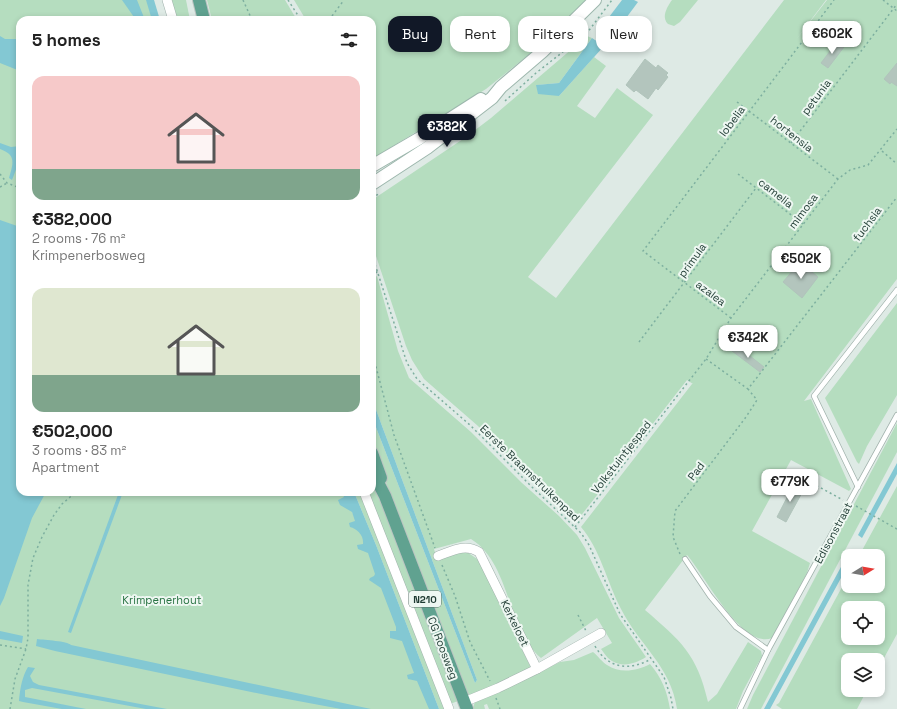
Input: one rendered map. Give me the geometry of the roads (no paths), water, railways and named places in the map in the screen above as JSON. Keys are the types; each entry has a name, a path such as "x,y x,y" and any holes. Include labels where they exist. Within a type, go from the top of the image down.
{"main road":[{"path":"192,0 195,16"},
{"path":"199,0 203,16"},
{"path":"376,164 501,87 542,52 596,0"},
{"path":"376,181 427,148 462,122 492,98 501,87"},
{"name":"CG Roosweg","path":"376,464 385,496"},
{"name":"CG Roosweg","path":"376,479 385,496 466,706"}],"street":[{"path":"167,0 172,16"},
{"path":"366,496 449,709"},
{"name":"Kerkeloet","path":"438,556 463,548 472,547 479,552 537,669"},
{"path":"466,706 494,690 537,669 601,633"}],"lane":[{"path":"858,487 814,396 897,290"},
{"name":"Edisonstraat","path":"740,709 768,650 897,415"},
{"path":"685,559 710,596 736,627 768,650"}],"water":[{"path":"122,0 137,0 143,16 133,16"},
{"path":"146,0 154,0 159,16 151,16"},
{"path":"622,0 634,0 638,2 628,16 610,16"},
{"path":"0,36 5,39 16,39 16,69 0,63"},
{"path":"592,38 596,41 596,52 599,52 559,96 538,94 536,85 559,83 582,52 588,52 588,43"},
{"path":"0,143 11,147 16,146 16,170 12,180 9,178 12,164 11,157 5,151 0,149"},
{"path":"0,220 16,226 16,496 44,496 32,518 0,606"},
{"path":"376,410 477,680 475,683 376,427"},
{"path":"897,463 897,474 862,538 858,535"},
{"path":"118,496 122,496 71,633 68,632"},
{"path":"356,496 439,709 429,709 417,681 408,679 407,675 414,673 402,641 390,638 390,631 396,631 396,627 381,588 369,580 375,574 368,553 358,549 357,545 363,544 363,541 360,533 350,527 349,523 355,521 352,512 340,505 338,500 344,497"},
{"path":"841,567 841,578 770,709 764,709"},
{"path":"0,631 23,636 22,643 0,639"},
{"path":"37,639 56,641 371,709 341,709 55,651 36,646"},
{"path":"28,667 35,668 30,676 33,682 39,685 167,709 146,709 32,688 25,690 25,697 86,709 62,709 19,701 24,675"}],"park label":[{"name":"Krimpenerhout","path":"162,600"}]}
